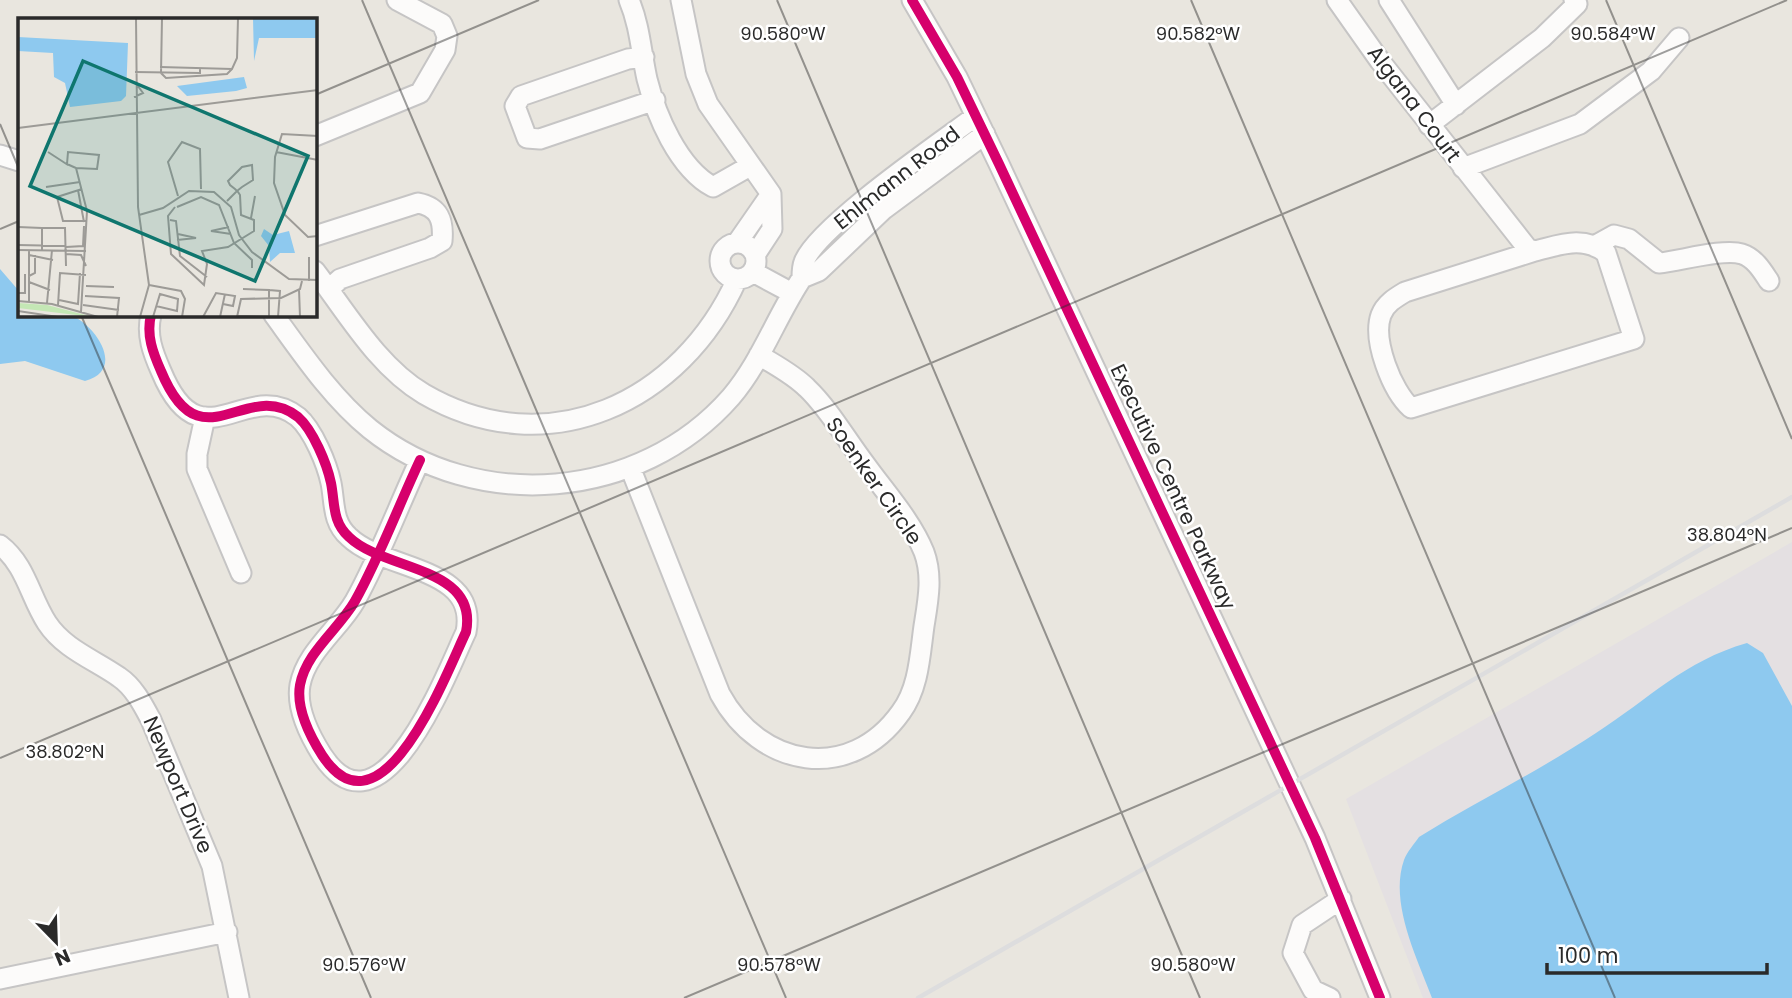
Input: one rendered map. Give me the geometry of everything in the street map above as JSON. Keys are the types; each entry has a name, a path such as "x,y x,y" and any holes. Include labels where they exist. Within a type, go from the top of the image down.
{"street":[{"path":"317,135 420,93 445,50 447,36 442,24 397,0"},
{"path":"629,0 638,20 655,100 662,121 677,149 701,181 713,187 750,166"},
{"path":"681,0 696,74 708,104 771,194 772,229 743,262"},
{"name":"Executive Centre Parkway","path":"912,0 980,125 1247,690 1341,899 1380,998"},
{"name":"Algana Court","path":"1338,0 1492,207 1528,249 1535,251"},
{"path":"1389,0 1456,105"},
{"path":"1429,125 1542,38 1577,4 1574,0"},
{"path":"1462,168 1580,124 1651,71 1679,38"},
{"path":"644,57 628,59 521,96 515,106 519,123 527,138 540,139 655,100"},
{"name":"Ehlmann Road","path":"276,317 352,413 393,445 420,460 467,478 530,486 583,481 630,467 680,440 704,422 730,398 759,355 797,286 819,271 884,209 980,125"},
{"path":"0,155 18,161"},
{"path":"317,274 394,371 423,394 459,411 500,421 536,425 575,421 607,412 639,394 667,374 691,349 723,309 771,194"},
{"path":"317,235 418,203 432,206 439,215 443,229 442,241 430,248 340,279 329,289"},
{"path":"1596,245 1614,235 1629,239 1659,263 1724,253 1743,254 1757,264 1769,281"},
{"path":"1574,242 1596,245 1606,253 1634,339 1411,408 1390,378 1378,328 1381,313 1388,303 1417,288 1535,251 1574,242"},
{"path":"743,262 797,286"},
{"path":"150,317 148,333 173,399 183,410 205,416 226,417 264,405 286,409 305,423 331,482 333,509 347,536 378,554 455,589 465,601 468,619 466,632 417,736 385,769 361,779 342,775 327,762 300,706 299,693 305,668 354,602 378,554 420,460"},
{"name":"Soenker Circle","path":"630,467 720,694 733,718 768,748 811,758 850,752 871,742 887,730 903,711 916,676 929,597 929,573 925,553 902,516 809,389 759,355"},
{"path":"205,416 197,454 197,469 241,573"},
{"name":"Newport Drive","path":"0,545 21,568 47,623 61,639 122,678 139,698 151,720 212,866 239,998"},
{"path":"1331,998 1313,990 1293,953 1302,925 1341,899"},
{"path":"0,979 227,932"}],"shaded area":[{"path":"1792,542 1792,998 1423,998 1346,799"}],"water":[{"path":"0,269 18,290 18,317 78,319 95,335 105,356 104,366 98,375 85,381 25,361 0,364"},
{"path":"1747,643 1763,653 1792,706 1792,998 1432,998 1407,930 1400,894 1404,860 1419,837 1574,747 1686,670"}],"railway":[{"path":"918,998 1792,497"}],"cycle path":[{"path":"912,0 957,77 999,164 1315,838 1380,998"},
{"path":"151,317 149,330 153,351 176,399 192,413 208,417 260,406 279,407 298,417 309,430 323,457 340,525 349,537 379,554"},
{"path":"379,554 420,460"},
{"path":"379,554 425,572 444,582 458,594 466,610 466,632 444,680 410,742 389,766 367,780 345,778 322,755 309,731 300,703 300,685 309,662 355,601 379,554"}]}
